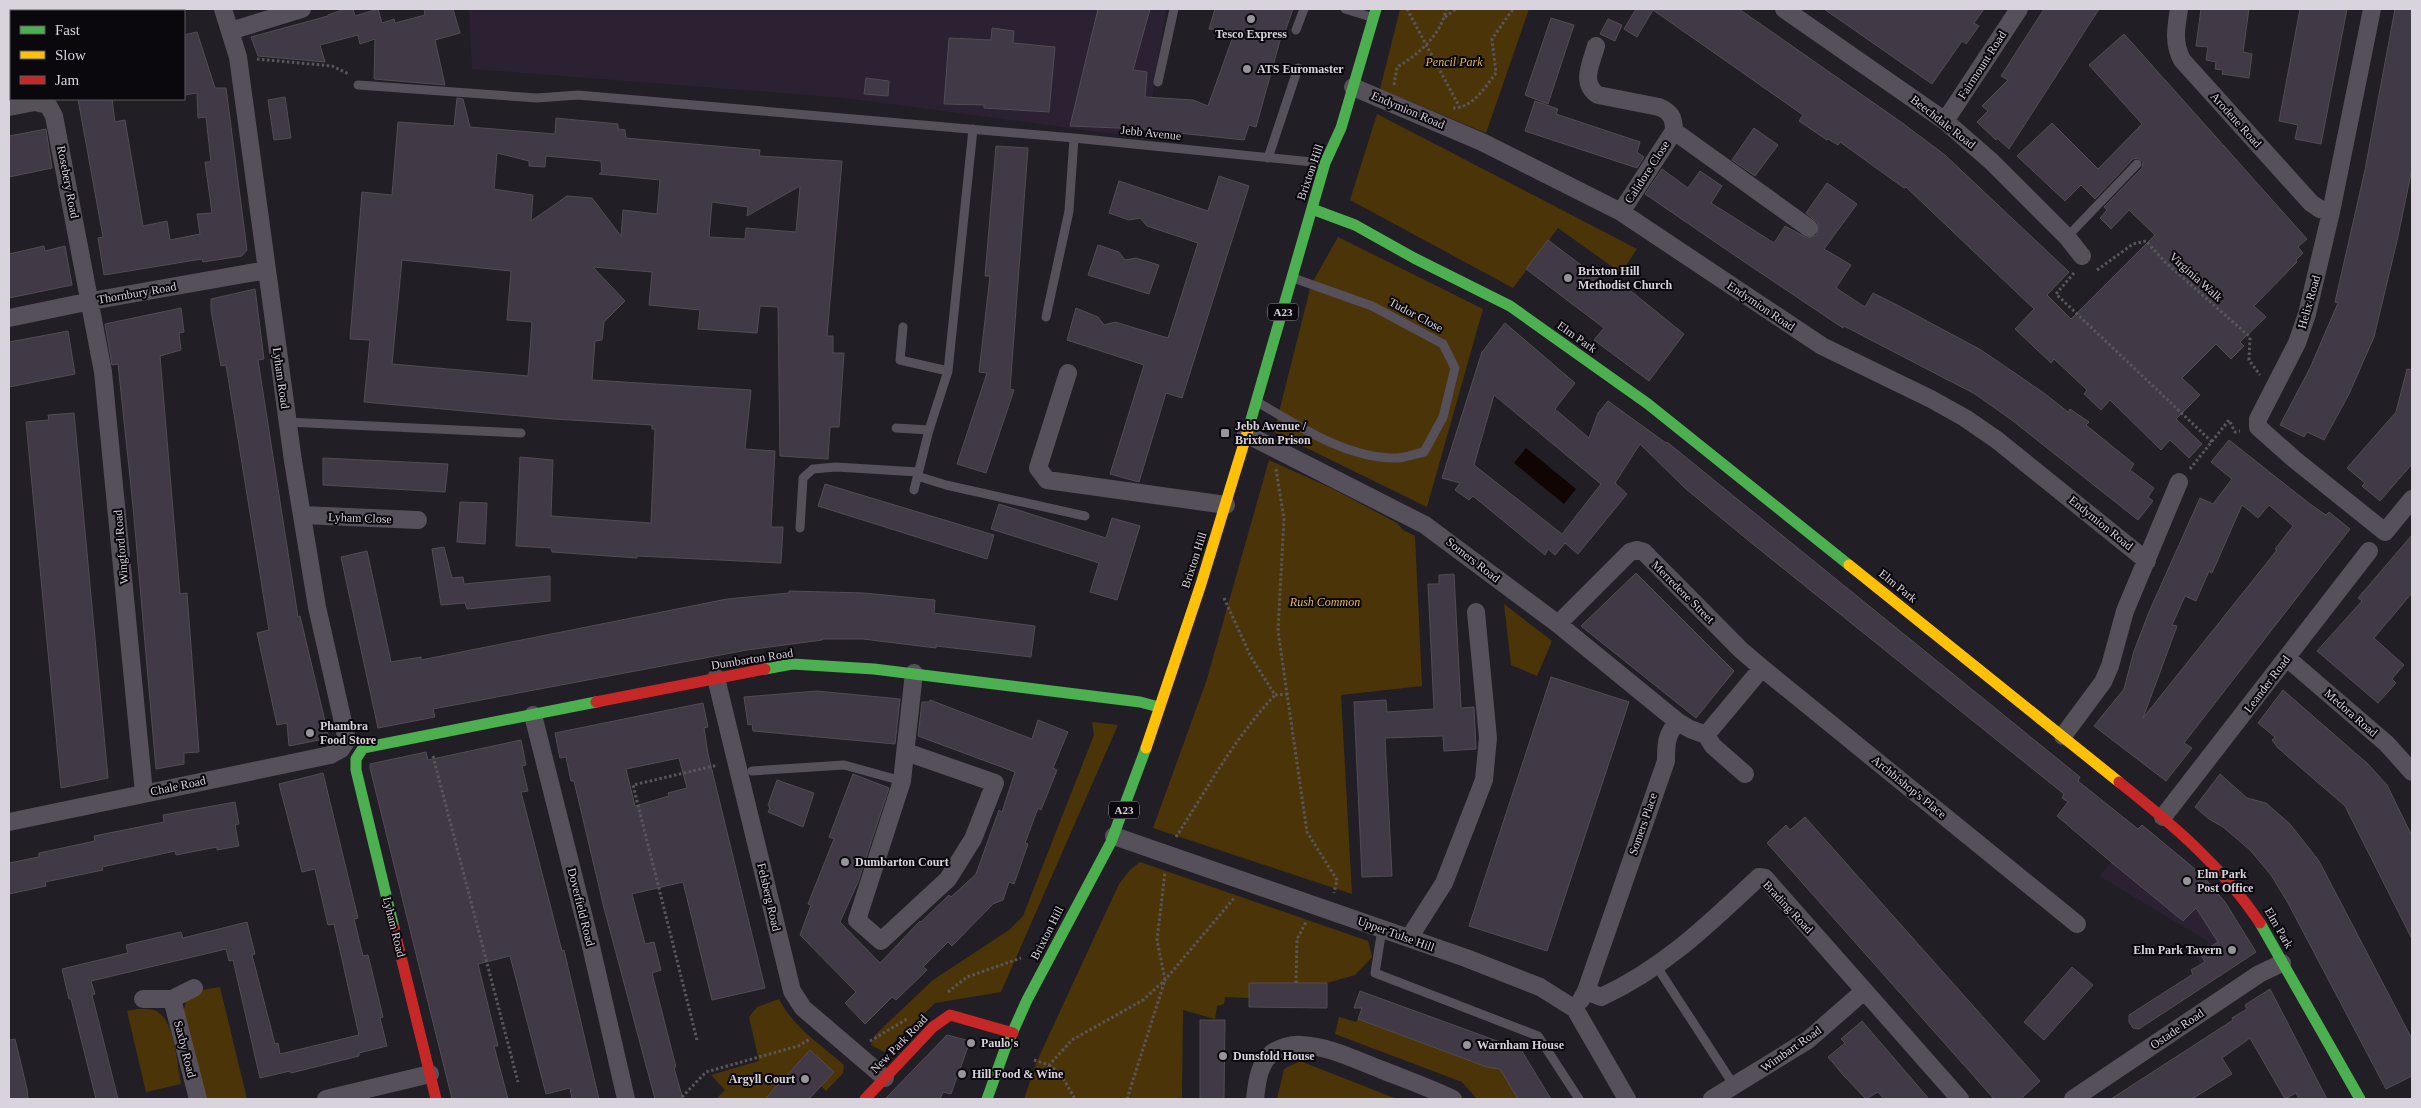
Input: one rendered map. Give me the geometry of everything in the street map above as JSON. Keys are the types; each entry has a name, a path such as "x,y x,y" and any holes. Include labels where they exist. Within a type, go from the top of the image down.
{"main road":[{"name":"Brixton Hill","path":"987,1099 1013,1034 1055,946 1114,836 1226,505 1312,209 1326,163 1341,128 1375,13"},
{"name":"Elm Park","path":"1312,209 1355,225 1518,312 1648,404 2163,817 2206,855 2237,888 2255,915 2360,1099"},
{"name":"Dumbarton Road","path":"351,750 792,664 914,673 1116,699 1159,707"},
{"name":"Lyham Road","path":"351,750 436,1099"},
{"name":"New Park Road","path":"865,1099 933,1027 950,1016 1013,1034"}],"street":[{"name":"Lyham Road","path":"223,9 238,57 287,422 317,607 351,750"},
{"path":"230,31 302,9"},
{"name":"Beechdale Road","path":"1784,9 1945,121 1992,162 2067,237 2082,268"},
{"name":"Fairmount Road","path":"1945,121 2018,9"},
{"name":"Arodene Road","path":"2179,9 2175,34 2176,49 2182,60 2311,203 2320,209 2331,212"},
{"name":"Helix Road","path":"2372,9 2331,212 2307,314 2296,343 2258,419 2258,427 2294,459 2385,532 2412,499"},
{"name":"Calidore Close","path":"1596,46 1586,80 1590,89 1598,95 1659,107 1668,111 1674,120 1674,131 1621,212"},
{"name":"Endymion Road","path":"1353,86 1482,142 1621,212 1822,346 1931,399 1965,418 1997,440 2147,561"},
{"name":"Rosebery Road","path":"9,107 35,102 50,102 91,301"},
{"path":"1674,131 1809,228"},
{"name":"Thornbury Road","path":"9,318 91,301 266,270"},
{"name":"Wingford Road","path":"91,301 106,401 144,794"},
{"path":"1068,373 1038,468 1047,480 1226,505"},
{"name":"Somers Road","path":"1246,434 1425,525 1558,624 1678,722"},
{"path":"2063,736 2102,682 2110,666 2125,611 2179,482"},
{"name":"Lyham Close","path":"302,515 418,520"},
{"name":"Merredene Street","path":"1558,624 1630,552 1637,550 1644,552 1741,650"},
{"name":"Leander Road","path":"2163,817 2369,551"},
{"path":"1409,938 1444,883 1484,780 1488,738 1476,612"},
{"name":"Archbishop's Place","path":"1741,650 2077,924"},
{"name":"Medora Road","path":"2287,658 2388,744 2412,772"},
{"path":"1706,735 1762,668"},
{"path":"906,752 995,784 973,839 948,879 881,941 858,920 902,781 914,673"},
{"name":"Felsberg Road","path":"716,678 792,991 803,1008 885,1078"},
{"name":"Doverfield Road","path":"533,716 590,942 626,1099"},
{"path":"1678,722 1690,730 1706,735 1713,746 1745,774"},
{"name":"Somers Place","path":"1575,1009 1586,991 1666,760 1666,742 1670,730 1678,722"},
{"name":"Chale Road","path":"9,822 351,750"},
{"name":"Upper Tulse Hill","path":"1114,836 1466,958 1540,988 1575,1009 1627,1099"},
{"name":"Brading Road","path":"1586,991 1601,997 1657,967 1701,932 1760,877 1765,878 1960,1099"},
{"name":"Ostade Road","path":"2073,1099 2268,968 2282,963"},
{"path":"143,999 172,999 194,988"},
{"name":"Wimbart Road","path":"1712,1099 1735,1087 1808,1040 1864,991"},
{"name":"Saxby Road","path":"172,999 198,1099"},
{"path":"1255,1099 1257,1078 1272,1053 1286,1047 1299,1045 1315,1047 1341,1055 1453,1099"},
{"path":"326,1099 430,1074"}],"lane":[{"path":"1158,82 1174,9"},
{"path":"1296,30 1304,9"},
{"path":"1345,9 1375,13"},
{"path":"1268,158 1298,68"},
{"name":"Jebb Avenue","path":"358,84 537,98 578,95 1074,138 1326,163"},
{"path":"914,490 929,430 948,371 973,129"},
{"path":"1046,317 1069,211 1074,138"},
{"path":"2067,237 2138,164"},
{"name":"Tudor Close","path":"1256,402 1359,454 1395,459 1424,452 1443,417 1454,368 1443,344 1372,306 1293,278"},
{"path":"903,327 900,360 948,371"},
{"path":"287,422 521,433"},
{"path":"896,428 929,430"},
{"path":"800,528 804,478 813,469 836,467 918,474 946,485 1085,516"},
{"path":"752,771 844,765 902,781"},
{"path":"1382,929 1375,973 1538,1036 1579,1099"},
{"path":"1657,967 1735,1087"}],"path":[{"path":"1406,9 1460,108"},
{"path":"1445,18 1446,9"},
{"path":"1388,101 1393,90 1397,67 1415,57 1445,18 1456,9"},
{"path":"1451,108 1460,108 1477,97 1496,73 1492,38 1512,9"},
{"path":"238,57 332,66 375,85"},
{"name":"Virginia Walk","path":"2082,268 2095,271 2133,244 2146,242 2165,262 2250,337 2248,360 2272,389"},
{"path":"2082,268 2056,294 2212,442"},
{"path":"2179,482 2229,420"},
{"path":"1274,460 1284,519 1278,631 1307,832 1337,880 1333,896"},
{"path":"1224,598 1251,657 1275,695"},
{"path":"1174,840 1230,752 1258,713 1275,695 1288,694"},
{"path":"427,734 518,1082"},
{"path":"697,1040 633,785 736,760"},
{"path":"1126,1099 1165,980 1157,940 1166,867"},
{"path":"1048,1065 1072,1040 1143,1000 1165,980 1238,892"},
{"path":"1296,983 1297,939 1309,918"},
{"path":"682,1096 706,1072 798,1046 815,1036"},
{"path":"1034,1060 1048,1065 1060,1073 1075,1099"}],"shaded area":[{"path":"469,9 1166,9 1146,138 845,98 472,69"},
{"path":"1526,448 1576,489 1564,504 1514,463"},
{"path":"2142,825 2203,875 2223,899 2254,949 2254,954 2212,981 2195,956 2209,942 2099,876"}],"green space":[{"name":"Pencil Park","path":"1400,9 1529,9 1486,133 1380,89"},
{"path":"1377,114 1637,249 1621,273 1558,228 1513,288 1350,200"},
{"path":"1338,237 1483,309 1427,507 1274,432 1311,285"},
{"name":"Rush Common","path":"1269,460 1333,489 1397,523 1403,530 1415,536 1422,686 1341,695 1352,894 1153,828 1207,679"},
{"path":"1504,604 1552,641 1537,676 1511,665"},
{"path":"1092,722 1118,725 1001,992 935,1003 884,1052 871,1045 875,1035 933,980 1009,930 1023,916 1094,735"},
{"path":"1140,862 1368,941 1372,957 1355,975 1327,983 1249,983 1249,998 1225,997 1224,1004 1217,1006 1215,1019 1183,1010 1182,1099 1024,1099 1037,1061 1119,884 1130,870"},
{"path":"220,987 247,1099 204,1099 183,1012 187,999 203,990"},
{"path":"779,999 800,1027 844,1065 843,1073 826,1091 821,1086 834,1072 810,1050 765,1099 716,1099 725,1090 711,1075 759,1061 749,1017 757,1007"},
{"path":"138,1009 154,1010 161,1014 167,1022 174,1042 181,1084 146,1092 127,1011"},
{"path":"1339,1017 1356,1022 1358,1019 1487,1067 1500,1069 1518,1099 1477,1099 1462,1082 1335,1034"},
{"path":"1300,1061 1397,1099 1277,1099 1284,1069"}],"building":[{"path":"345,9 353,9 355,16 378,9 382,23 394,19 395,23 425,15 424,9 453,9 460,33 435,40 445,85 374,79 375,39 360,44 358,35 320,45 325,62 258,56 251,37 328,16"},
{"path":"1098,9 1150,9 1133,70 1147,72 1145,97 1193,100 1208,106 1235,31 1209,29 1215,9 1293,9 1283,37 1281,37 1256,127 1249,125 1244,140 1142,129 1070,126"},
{"path":"1636,9 1739,9 1901,122 1945,155 2069,272 2047,295 2071,319 2155,235 2129,210 2111,229 2100,218 2107,210 2104,207 2142,168 2143,162 2138,158 2133,159 2095,199 2081,185 2065,201 2017,156 2052,123 2098,169 2142,124 2089,65 2124,34 2307,239 2298,247 2303,253 2296,260 2297,262 2254,306 2266,317 2240,342 2244,346 2231,359 2216,344 2182,378 2200,395 2176,419 2202,444 2189,458 2170,440 2161,450 2110,400 2101,410 2084,394 2087,390 2054,359 2051,363 2015,329 2034,309 1906,187 1904,188 1840,142 1838,145 1827,140 1799,121 1803,115 1653,10 1637,37 1624,29"},
{"path":"1824,9 1984,9 1974,23 1979,26 1966,44 1962,41 1932,84"},
{"path":"2044,9 2099,9 2009,149 1997,138 1996,140 1977,122 1988,111 1982,106 2008,80 2001,76"},
{"path":"2201,9 2249,9 2243,52 2252,54 2249,78 2222,74 2223,70 2215,69 2216,62 2206,60 2208,47 2196,46"},
{"path":"2300,9 2347,9 2321,144 2295,139 2298,125 2279,121"},
{"path":"2395,9 2412,9 2412,169 2397,241 2374,337 2349,394 2324,440 2307,432 2304,437 2280,425 2310,368 2338,303 2335,302 2365,170"},
{"path":"1551,18 1574,25 1548,104 1525,95"},
{"path":"1608,19 1622,25 1615,41 1600,34"},
{"path":"992,28 1014,31 1013,43 1055,47 1049,112 984,108 984,105 944,104 949,38 991,40"},
{"path":"197,32 215,88 226,88 247,250 242,256 203,262 202,259 104,275 98,238 103,237 78,100 112,100 115,122 125,120 143,226 167,221 170,240 200,234 197,214 212,213 205,162 211,162 206,117 198,118 197,93 185,95 185,35"},
{"path":"866,78 889,81 888,96 864,94"},
{"path":"285,97 291,138 274,140 268,100"},
{"path":"457,98 463,99 470,127 555,134 556,118 618,124 618,129 625,130 626,138 760,150 759,156 842,161 827,336 833,336 833,353 844,353 839,427 830,427 828,459 780,456 778,307 760,306 757,333 698,329 700,310 649,305 652,272 593,267 625,301 604,322 602,340 595,341 592,380 751,390 745,449 775,451 771,527 783,527 781,563 637,556 637,558 552,552 551,548 516,546 520,457 553,460 551,516 651,523 655,429 652,429 652,425 554,419 364,402 370,340 350,339 362,192 392,195 398,122 454,126","holes":["497,153 529,161 529,166 545,167 546,156 601,161 602,172 599,174 660,180 657,214 623,210 621,236 592,198 567,196 531,221 533,195 494,189","800,186 796,232 746,228 745,239 709,237 712,202 748,207 747,216","402,260 511,271 507,320 532,322 528,376 392,364"]},
{"path":"1535,101 1558,109 1556,114 1640,142 1637,152 1644,157 1637,168 1525,131"},
{"path":"1754,128 1778,145 1755,176 1732,160"},
{"path":"46,129 52,168 9,177 9,136"},
{"path":"996,146 1028,148 1010,389 1014,390 986,473 957,464 987,373 979,372 990,276 985,276"},
{"path":"1662,169 1688,188 1700,171 1722,186 1711,203 1774,243 1785,226 1807,238 1817,235 1818,223 1806,213 1827,183 1857,204 1824,249 1851,265 1836,288 1865,307 1873,293 1899,306 1981,350 2044,393 2068,412 2070,409 2089,422 2086,425 2134,464 2130,470 2154,488 2148,497 2153,501 2138,520 2013,421 1975,394 1844,326 1843,328 1743,261 1645,194"},
{"path":"1219,176 1249,186 1182,398 1166,393 1139,482 1110,474 1144,365 1067,340 1076,308 1098,317 1104,325 1115,322 1168,338 1198,243 1147,226 1140,218 1129,220 1109,213 1119,181 1208,211"},
{"path":"1548,240 1610,287 1616,279 1684,334 1649,381 1594,340 1604,328 1526,269"},
{"path":"1098,245 1119,252 1125,260 1136,258 1159,265 1149,294 1088,275"},
{"path":"44,246 45,251 65,246 72,285 9,298 9,254"},
{"path":"255,289 264,359 258,360 298,617 300,616 329,738 289,746 287,723 277,725 257,633 269,630 226,365 221,366 211,310 211,299"},
{"path":"181,308 184,332 179,333 181,350 160,356 180,594 187,593 199,752 184,753 184,764 156,769 133,506 118,364 112,365 105,324"},
{"path":"1505,323 1575,383 1555,409 1589,438 1598,413 1608,401 1667,442 2080,777 2078,781 2138,829 2142,825 2201,874 2225,902 2256,952 2139,1029 2133,1028 2129,1022 2129,1015 2193,974 2191,970 2205,962 2200,953 2218,942 2196,908 2183,921 2111,862 2057,816 2068,802 2062,798 2064,794 1686,489 1640,444 1615,483 1627,494 1578,554 1565,543 1555,555 1548,549 1545,555 1473,496 1469,500 1455,490 1460,483 1442,478 1482,352","holes":["1494,395 1601,484 1562,534 1474,465"]},
{"path":"68,331 75,374 9,387 9,342"},
{"path":"2407,369 2412,370 2412,464 2380,501 2362,486 2365,483 2347,468 2396,412"},
{"path":"74,413 108,778 61,788 26,422 49,420 48,415"},
{"path":"2229,440 2310,504 2326,515 2329,512 2350,529 2184,743 2192,748 2166,781 2094,726 2124,689 2134,651 2149,612 2200,498 2213,504 2232,479 2211,462","holes":["2242,505 2258,518 2269,505 2293,526 2275,549 2277,550 2143,718 2177,626 2172,625 2185,596 2196,601 2209,571 2212,573"]},
{"path":"323,458 448,464 445,492 323,485"},
{"path":"825,484 994,535 987,559 818,506"},
{"path":"460,502 487,503 485,544 457,542"},
{"path":"999,504 1106,538 1112,518 1140,526 1117,600 1090,592 1099,563 991,529"},
{"path":"2412,535 2412,593 2374,638 2404,665 2392,679 2396,683 2378,703 2317,651 2362,601 2358,598"},
{"path":"444,547 452,578 463,577 464,584 550,576 550,601 467,609 465,603 441,605 432,549"},
{"path":"367,551 391,662 421,657 421,660 727,599 789,593 789,591 864,593 935,600 934,613 1035,626 1031,657 863,639 822,639 747,650 433,709 435,717 378,728 341,557"},
{"path":"1636,573 1734,671 1696,718 1581,626"},
{"path":"1454,574 1461,708 1474,707 1476,749 1444,751 1443,736 1385,738 1392,876 1362,877 1354,702 1386,700 1387,712 1434,709 1428,584 1439,584 1439,575"},
{"path":"1551,677 1629,702 1547,951 1469,926"},
{"path":"2283,690 2368,764 2387,785 2412,836 2412,939 2345,806 2278,748 2272,740 2275,737 2258,723"},
{"path":"817,691 900,699 895,744 753,731 752,724 748,725 744,697"},
{"name":"Dumbarton Court","path":"930,700 1032,739 1038,720 1068,732 1053,768 1057,770 1041,810 1038,808 1025,843 1028,844 1014,884 1009,882 1003,900 993,904 952,946 948,942 923,967 927,970 896,1000 892,997 865,1024 845,1003 856,992 800,935 811,905 808,904 834,839 829,837 853,774 889,788 858,882 840,922 880,963 920,921 949,895 951,897 976,874 999,810 1002,812 1015,772 918,736 922,702 930,702"},
{"path":"703,703 708,727 704,728 708,754 765,988 712,1000 683,882 632,894 645,944 654,942 661,970 652,973 683,1099 655,1099 604,908 574,781 571,781 566,757 560,758 555,733","holes":["679,758 687,788 668,793 669,796 635,806 626,769"]},
{"path":"521,740 526,765 522,766 528,791 521,792 562,951 564,950 599,1099 572,1099 570,1088 546,1094 510,956 478,964 498,1046 494,1046 508,1099 452,1099 370,768 370,764 426,752 428,760"},
{"path":"323,773 358,918 354,919 363,956 368,955 383,1017 380,1018 387,1046 359,1053 359,1056 291,1073 290,1071 260,1078 233,960 229,961 226,949 91,981 95,994 92,995 118,1099 96,1099 62,969 128,953 126,945 181,932 183,938 247,922 255,954 252,955 275,1044 278,1043 280,1054 359,1035 334,924 328,925 315,869 302,872 279,784"},
{"path":"2220,774 2247,798 2266,803 2290,824 2319,861 2412,1039 2412,1076 2386,1089 2288,903 2271,875 2250,850 2195,807"},
{"path":"777,780 814,793 803,827 768,812 770,808 768,805"},
{"path":"235,802 239,824 235,825 239,846 217,850 217,847 176,855 175,851 102,867 103,870 45,882 46,886 9,894 9,863 39,857 39,853 95,841 94,836 164,822 163,815"},
{"path":"1805,817 2040,1081 2021,1099 1994,1099 1767,843 1786,825 1790,830"},
{"path":"2072,967 2093,985 2044,1040 2024,1022"},
{"path":"1249,983 1327,983 1327,1008 1249,1007"},
{"path":"2270,989 2327,1099 2299,1099 2296,1093 2285,1099 2250,1038 2222,1058 2232,1074 2192,1099 2111,1099 2233,1020 2232,1018 2247,1009 2245,1005"},
{"name":"Warnham House","path":"1360,991 1511,1046 1517,1043 1551,1099 1518,1099 1500,1069 1487,1067 1358,1019 1362,1008 1354,1008"},
{"name":"Dunsfold House","path":"1200,1020 1225,1020 1224,1099 1200,1099"},
{"path":"1862,1021 1929,1099 1884,1099 1878,1092 1866,1099 1844,1076 1828,1057 1845,1043 1841,1039"},
{"path":"947,1035 970,1041 951,1094 943,1092 940,1099 885,1099"},
{"path":"15,1039 28,1099 9,1099 9,1040"},
{"name":"Argyll Court","path":"810,1050 834,1072 809,1099 765,1099"}],"traffic: fast":[{"path":"1248,430 1325,163 1341,128 1376,9"},
{"path":"1312,209 1355,225 1414,258 1510,306 1648,404 1849,565"},
{"path":"765,669 792,664 874,669 1140,702 1159,707"},
{"path":"394,928 356,770 356,759 363,748 596,702"},
{"path":"987,1099 1005,1049 1027,1000 1111,842 1146,748"},
{"path":"2260,923 2360,1099"}],"traffic: slow":[{"path":"1146,748 1201,584 1248,430"},
{"path":"1849,565 2119,782"}],"traffic: jam":[{"path":"596,702 765,669"},
{"path":"2119,782 2177,830 2213,864 2260,923"},
{"path":"394,928 436,1099"},
{"path":"865,1099 933,1027 950,1015 1013,1033"}],"place":[{"name":"Tesco Express","path":"1251,19"},
{"name":"ATS Euromaster","path":"1247,69"},
{"name":"Brixton Hill Methodist Church","path":"1568,278"},
{"name":"Jebb Avenue / Brixton Prison","path":"1225,433"},
{"name":"Phambra Food Store","path":"310,733"},
{"name":"Dumbarton Court","path":"845,862"},
{"name":"Elm Park Post Office","path":"2187,881"},
{"name":"Elm Park Tavern","path":"2232,950"},
{"name":"Paulo's","path":"971,1043"},
{"name":"Warnham House","path":"1467,1045"},
{"name":"Dunsfold House","path":"1223,1056"},
{"name":"Hill Food & Wine","path":"962,1074"},
{"name":"Argyll Court","path":"805,1079"}]}
